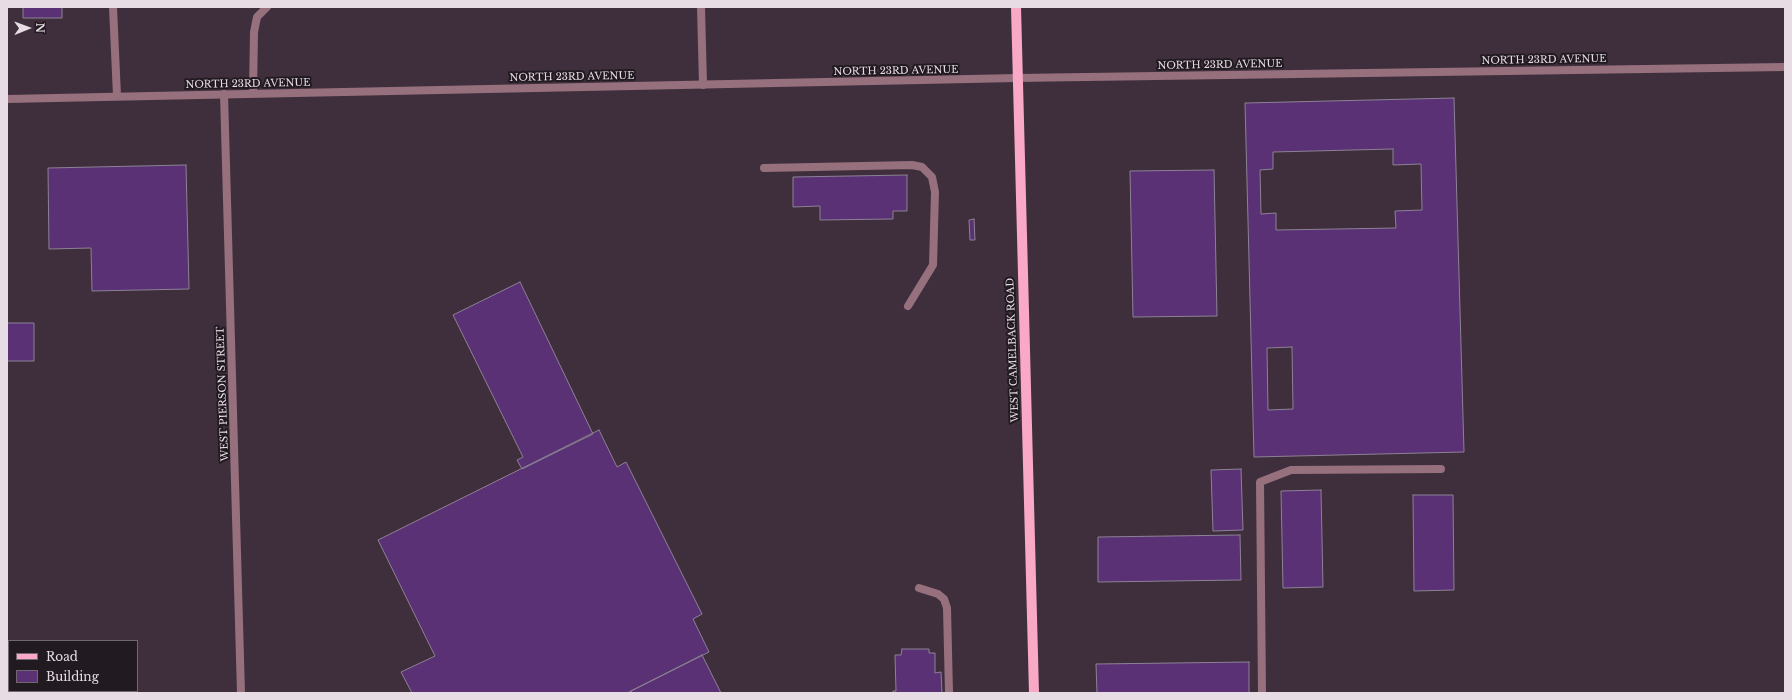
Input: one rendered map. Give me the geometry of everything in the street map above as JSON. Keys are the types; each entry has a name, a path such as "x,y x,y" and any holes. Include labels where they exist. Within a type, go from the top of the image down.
{"main road":[{"name":"WEST CAMELBACK ROAD","path":"1016,7 1034,693"}],"street":[{"path":"113,7 117,96"},
{"path":"253,93 254,32 257,17 267,7"},
{"path":"701,7 703,85"},
{"name":"NORTH 23RD AVENUE","path":"7,99 1017,78 1785,67"},
{"name":"WEST PIERSON STREET","path":"224,94 241,693"},
{"path":"764,168 912,165 922,167 932,177 935,192 933,265 908,306"},
{"path":"1262,693 1260,482 1291,470 1441,468"},
{"path":"920,588 938,594 944,599 947,608 949,693"}],"building":[{"path":"23,7 62,7 62,18 23,18"},
{"path":"1454,98 1464,452 1254,457 1245,103"},
{"path":"1393,149 1393,165 1421,164 1422,210 1395,211 1396,228 1276,230 1276,213 1261,214 1260,170 1273,169 1273,152"},
{"path":"186,165 189,289 92,291 91,248 49,249 48,168"},
{"path":"1214,170 1217,316 1133,317 1130,171"},
{"path":"907,175 907,211 893,211 893,219 820,220 820,206 793,207 793,177"},
{"path":"974,219 975,240 970,240 969,220"},
{"path":"520,282 593,434 522,469 517,460 523,457 453,315"},
{"path":"7,323 34,323 34,361 7,361"},
{"path":"1292,347 1293,409 1268,410 1267,348"},
{"path":"599,430 617,467 626,462 702,614 693,619 709,652 627,693 412,693 401,672 435,656 378,540"},
{"path":"1241,469 1243,530 1213,531 1211,470"},
{"path":"1321,490 1323,587 1283,588 1281,491"},
{"path":"1413,495 1453,495 1454,590 1414,591"},
{"path":"1240,535 1241,580 1098,582 1098,537"},
{"path":"902,649 929,649 929,653 935,653 935,673 941,672 942,693 893,693 893,691 896,691 895,655 901,655"},
{"path":"702,655 721,693 632,693 631,691"},
{"path":"1249,662 1249,693 1097,693 1096,664"},
{"path":"7,672 8,692 37,692 37,693 7,693"}]}
